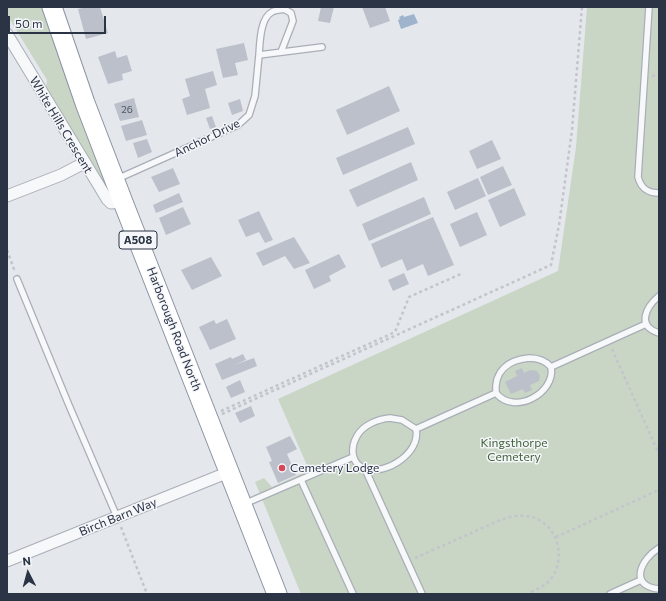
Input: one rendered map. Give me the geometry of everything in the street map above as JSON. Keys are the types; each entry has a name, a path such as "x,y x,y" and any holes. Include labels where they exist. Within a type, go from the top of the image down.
{"highway":[{"name":"Harborough Road North","path":"52,7 85,103 229,472"},
{"name":"A508","path":"229,472 277,594"}],"street":[{"name":"White Hills Crescent","path":"7,34 84,163 109,201 116,203 123,202"},
{"path":"7,196 61,175 84,163"},
{"name":"Birch Barn Way","path":"7,561 229,472"}],"lane":[{"path":"649,7 638,177 642,187 652,193 659,193"},
{"name":"Anchor Drive","path":"115,180 238,125 249,115 255,96 264,20 268,14 284,9 292,13 293,21 280,52"},
{"path":"259,55 322,47"},
{"path":"18,279 68,403 117,517"},
{"path":"659,296 648,310 645,317 646,324 652,330 659,333"},
{"path":"551,367 646,324"},
{"path":"533,358 545,362 551,367 551,375 548,384 542,392 530,398 515,403 504,400 496,393 496,381 498,375 502,369 515,361 533,358"},
{"path":"416,429 496,393"},
{"path":"366,469 380,469 400,461 406,456 414,444 417,434 416,429 397,418 384,419 372,423 366,426 357,435 353,446 353,457 356,462 366,469 422,594"},
{"path":"242,505 353,457"},
{"path":"301,480 353,594"},
{"path":"641,580 642,568 645,561 659,548"},
{"path":"641,580 649,587 659,589"},
{"path":"610,594 641,580"}],"path":[{"path":"208,418 551,265 559,225 572,130 582,7"},
{"path":"7,250 18,279"},
{"path":"208,418 396,332 409,297 463,273"},
{"path":"608,341 659,454"},
{"path":"556,537 659,490"},
{"path":"407,562 511,516 537,519 545,524 556,537 559,551 559,561 557,570 546,584 527,594"},
{"path":"117,517 147,594"},
{"path":"537,589 538,594"}],"green space":[{"path":"7,7 42,7 106,183 104,183 46,88 47,80 7,15"},
{"name":"Kingsthorpe Cemetery","path":"587,7 659,7 659,594 301,594 255,482 264,478 272,487 309,470 278,399 558,271 576,147"}],"water":[{"path":"414,14 418,23 401,29 398,20 400,19 399,17"}],"building":[{"path":"100,7 108,33 86,39 78,9"},
{"path":"321,7 334,7 330,23 318,21"},
{"path":"362,7 385,7 390,21 370,28"},
{"path":"244,43 248,60 235,63 238,75 223,78 216,49"},
{"path":"115,51 117,58 127,55 132,71 122,74 123,80 108,84 98,57"},
{"path":"213,71 217,85 205,89 210,108 187,115 182,99 190,96 185,79"},
{"path":"389,86 400,111 347,135 336,110"},
{"path":"134,98 139,117 120,121 114,104"},
{"path":"240,99 243,111 232,115 228,103"},
{"path":"212,116 216,127 210,129 206,118"},
{"path":"142,120 147,135 126,141 121,126"},
{"path":"408,127 415,144 343,175 336,158"},
{"path":"147,139 152,152 138,158 133,143"},
{"path":"492,140 501,159 477,169 469,151"},
{"path":"411,162 418,180 357,207 349,190"},
{"path":"503,166 512,185 488,195 480,177"},
{"path":"173,168 180,184 159,192 151,177"},
{"path":"478,178 486,196 455,210 447,192"},
{"path":"514,188 526,215 500,227 488,200"},
{"path":"179,193 183,202 156,213 153,205"},
{"path":"424,197 431,214 369,241 362,224"},
{"path":"183,207 191,224 166,235 159,218"},
{"path":"259,211 273,240 265,243 259,232 246,237 238,220"},
{"path":"477,212 487,235 460,247 450,224"},
{"path":"433,217 454,265 428,276 423,264 407,271 402,259 381,268 371,244"},
{"path":"294,237 310,263 294,269 285,256 263,266 256,253"},
{"path":"339,254 346,267 329,276 331,281 314,289 305,270"},
{"path":"211,257 222,276 192,290 181,270"},
{"path":"404,273 409,284 393,291 388,280"},
{"path":"227,319 236,339 210,350 199,327 214,320 216,324"},
{"path":"243,354 246,360 234,365 254,358 257,366 222,380 215,364 231,357 232,359"},
{"path":"522,368 524,373 530,370 537,371 540,376 539,381 530,385 532,390 525,393 523,389 511,394 505,382 517,376 515,371"},
{"path":"240,380 245,392 231,398 226,387"},
{"path":"251,406 255,416 240,423 235,413"},
{"path":"290,436 297,449 287,454 296,475 278,483 269,462 272,461 266,447"}],"place":[{"name":"Cemetery Lodge","path":"282,468"}]}
